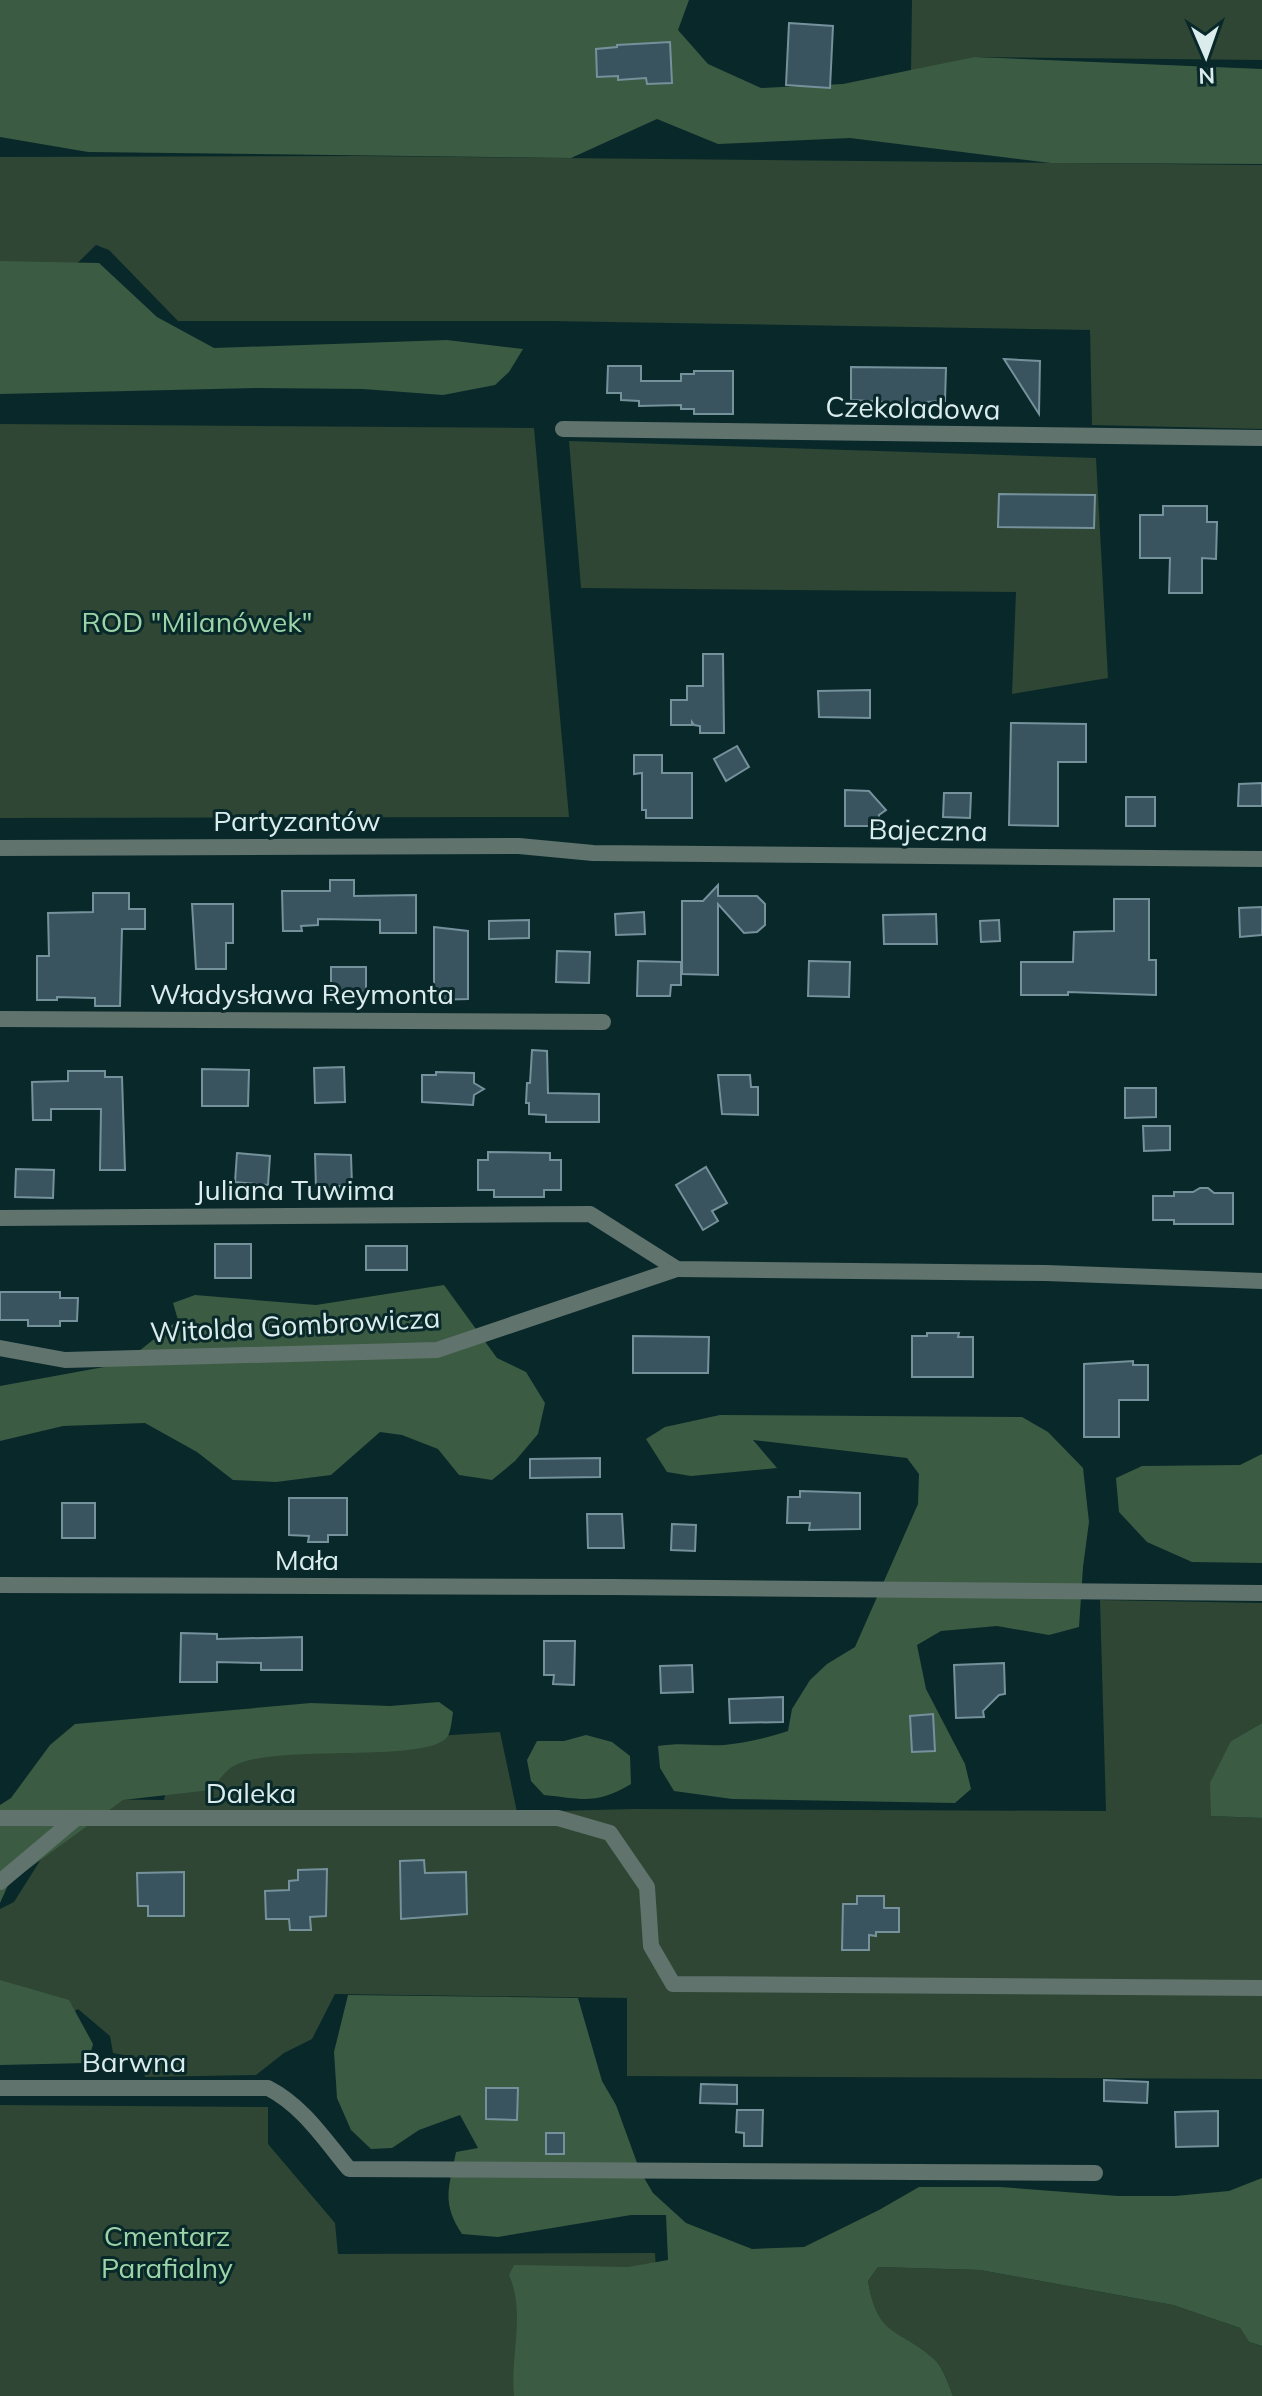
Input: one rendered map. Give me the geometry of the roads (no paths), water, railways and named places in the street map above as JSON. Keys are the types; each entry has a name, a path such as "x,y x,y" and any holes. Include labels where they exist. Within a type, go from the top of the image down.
{"street":[{"name":"Czekoladowa","path":"563,429 1262,438"},
{"name":"Partyzantów","path":"0,848 519,846 593,853"},
{"name":"Bajeczna","path":"593,853 1262,859"},
{"name":"Władysława Reymonta","path":"0,1019 603,1022"},
{"name":"Juliana Tuwima","path":"0,1218 590,1214 666,1265 677,1269"},
{"path":"677,1269 1046,1273 1262,1281"},
{"name":"Witolda Gombrowicza","path":"0,1348 65,1360 437,1350 677,1269"},
{"name":"Mała","path":"0,1585 1262,1593"},
{"name":"Daleka","path":"0,1818 558,1818 610,1833 647,1887 651,1946 673,1984 1262,1988"},
{"path":"0,1882 75,1819"},
{"name":"Barwna","path":"0,2088 268,2088 285,2096 300,2109 349,2169 1095,2173"}],"park label":[{"name":"ROD \"Milanówek\"","path":"197,622"},
{"name":"Cmentarz Parafialny","path":"167,2252"}]}
